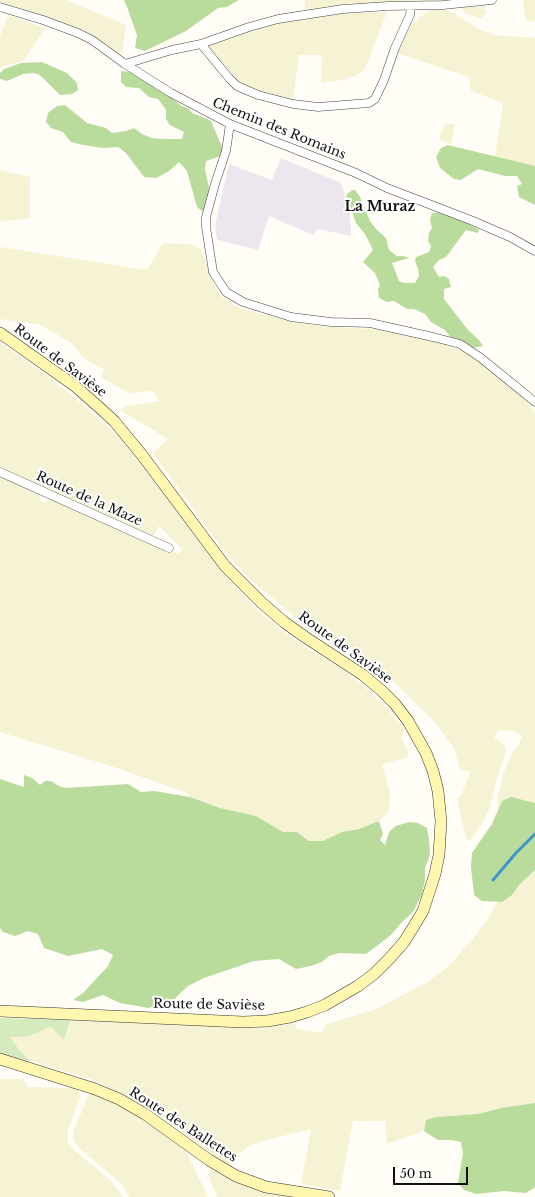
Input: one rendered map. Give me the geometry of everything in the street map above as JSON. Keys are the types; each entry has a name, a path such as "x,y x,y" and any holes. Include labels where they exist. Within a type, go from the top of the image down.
{"street":[{"path":"125,64 172,50 201,44 255,25 278,19 343,9 492,0"},
{"path":"201,44 237,86 258,95 293,104 318,107 369,103 375,99 384,80 394,48 410,15 411,6"},
{"name":"Chemin des Romains","path":"0,7 78,33 92,40 125,64 171,93 230,124 356,173 387,188 473,221 510,237 535,251"},
{"path":"230,124 226,151 206,217 206,227 213,272 226,292 243,302 291,317 331,322 370,323 460,344 481,358 535,402"},
{"name":"Route de Savièse","path":"0,333 75,386 114,421 142,455 225,566 262,603 284,622 305,637 363,675 395,704 408,721 426,753 433,771 438,791 441,821 439,855 435,874 423,911 404,942 374,974 358,986 325,1005 290,1017 267,1021 243,1022 0,1011"},
{"name":"Route de la Maze","path":"0,472 169,548"},
{"name":"Route des Ballettes","path":"0,1059 119,1099 145,1114 218,1167 236,1176 266,1187 329,1197"}],"shaded area":[{"path":"0,0 66,0 126,25 122,56 91,35 52,19 0,2"},
{"path":"304,0 462,0 306,11"},
{"path":"523,0 535,0 535,22 526,21"},
{"path":"485,6 486,15 482,15 482,18 464,13 463,7"},
{"path":"440,8 453,13 479,29 495,35 535,38 535,166 495,157 503,103 471,91 469,77 397,53 409,27 421,16 433,9"},
{"path":"387,12 365,69 355,76 321,83 322,55 299,55 293,101 258,92 242,85 207,45 270,24 344,13"},
{"path":"8,15 46,28 23,61 0,68 0,36"},
{"path":"446,123 455,125 451,144 439,140"},
{"path":"281,158 341,183 350,211 351,236 318,229 313,235 269,216 258,250 217,240 215,225 229,164 272,180"},
{"path":"0,170 30,177 30,218 0,222"},
{"path":"163,243 190,244 201,249 214,285 221,296 230,303 244,309 285,320 317,326 396,332 430,340 461,350 489,368 511,385 535,412 535,803 526,801 502,801 498,809 498,795 503,774 513,752 519,745 522,736 514,731 499,730 494,737 504,745 506,749 496,781 490,808 470,841 466,838 457,799 461,796 470,772 460,769 454,748 435,722 373,662 351,648 323,636 305,626 247,576 223,550 153,453 168,439 120,410 125,407 159,401 154,391 128,393 101,377 104,369 86,360 71,343 41,325 0,319 0,247 147,270"},
{"path":"0,343 48,376 116,434 138,460 229,580 256,609 280,629 310,650 336,665 359,682 382,703 405,730 401,737 409,754 406,758 382,764 390,793 389,811 379,821 359,829 342,832 323,841 309,841 297,832 283,832 256,816 220,808 190,797 187,793 114,767 0,732 0,475 41,493 39,500 45,503 50,496 178,554 183,550 159,526 152,538 0,467"},
{"path":"535,870 535,1103 501,1108 478,1114 436,1117 426,1120 424,1131 387,1144 385,1121 353,1121 340,1191 301,1184 311,1129 259,1142 246,1148 227,1165 160,1116 129,1097 91,1079 31,1061 20,1051 9,1037 25,1037 38,1033 47,1027 51,1027 64,1040 70,1020 260,1028 295,1023 297,1029 321,1033 327,1024 374,1010 426,983 447,968 476,935 487,920 497,902 502,902 512,895 519,885"},
{"path":"0,1079 23,1079 28,1087 71,1088 77,1090 80,1093 80,1097 68,1131 68,1142 75,1151 109,1179 120,1192 122,1197 0,1197"},
{"path":"93,1093 137,1115 172,1140 187,1153 208,1197 129,1197 122,1184 80,1149 74,1141 73,1132 88,1096"},
{"path":"208,1169 300,1197 217,1197 210,1180"}],"green space":[{"path":"124,0 239,0 227,7 218,8 186,31 145,51 135,48 137,35"},
{"path":"42,62 67,73 77,83 78,90 72,94 60,95 38,74 33,73 23,74 7,81 0,79 0,73 4,69 21,63"},
{"path":"121,71 129,72 149,82 182,106 189,109 192,113 211,121 223,149 221,156 206,161 205,170 212,200 207,208 202,211 197,207 187,171 179,162 169,171 156,178 144,177 126,153 118,147 103,148 71,142 63,132 51,128 46,122 48,113 57,106 65,105 87,123 106,128 112,133 134,128 142,134 152,138 182,139 184,132 170,125 166,119 166,110 158,99 149,97 139,88 126,87 121,82"},
{"path":"448,145 535,166 535,205 519,197 517,186 522,184 517,176 505,176 478,169 461,180 454,179 440,168 436,157 441,148"},
{"path":"352,190 355,190 360,197 370,221 386,238 389,250 397,256 409,258 392,263 399,281 404,283 415,283 419,276 415,261 416,257 429,252 431,246 428,241 429,233 432,228 430,220 432,213 440,212 462,220 479,230 478,233 466,230 446,257 439,260 433,267 439,277 444,276 449,279 451,287 444,289 444,299 468,330 483,346 473,348 450,337 445,330 431,322 425,314 414,309 407,309 394,301 387,302 379,298 378,289 380,285 375,273 363,262 373,250 365,234 356,223 346,195"},
{"path":"24,775 32,778 40,785 45,781 51,781 66,788 128,784 141,792 154,791 190,797 220,808 256,816 283,832 297,832 309,841 323,841 342,832 359,829 379,821 383,834 380,840 385,845 389,832 396,826 409,822 418,823 427,828 430,855 425,868 425,880 422,894 413,912 391,935 366,954 339,953 329,956 322,962 296,969 279,959 254,961 204,978 188,986 170,1003 148,1008 120,1003 103,995 83,1002 73,1000 83,993 108,966 113,955 102,949 68,956 44,948 38,934 28,931 15,936 3,932 0,928 0,779 24,787"},
{"path":"511,797 535,803 535,870 519,885 512,895 502,902 482,901 474,895 471,867 472,853 492,824 502,801"},
{"path":"0,1018 70,1020 64,1040 51,1027 47,1027 38,1033 24,1037 10,1037 20,1051 31,1061 25,1061 0,1054"},
{"path":"535,1103 535,1187 526,1193 504,1191 476,1194 464,1190 458,1183 463,1153 461,1142 452,1140 438,1140 424,1131 426,1120 436,1117 478,1114 501,1108"}],"waterway":[{"path":"493,880 516,853 535,834"}],"district":[{"name":"La Muraz","path":"380,207"}]}
